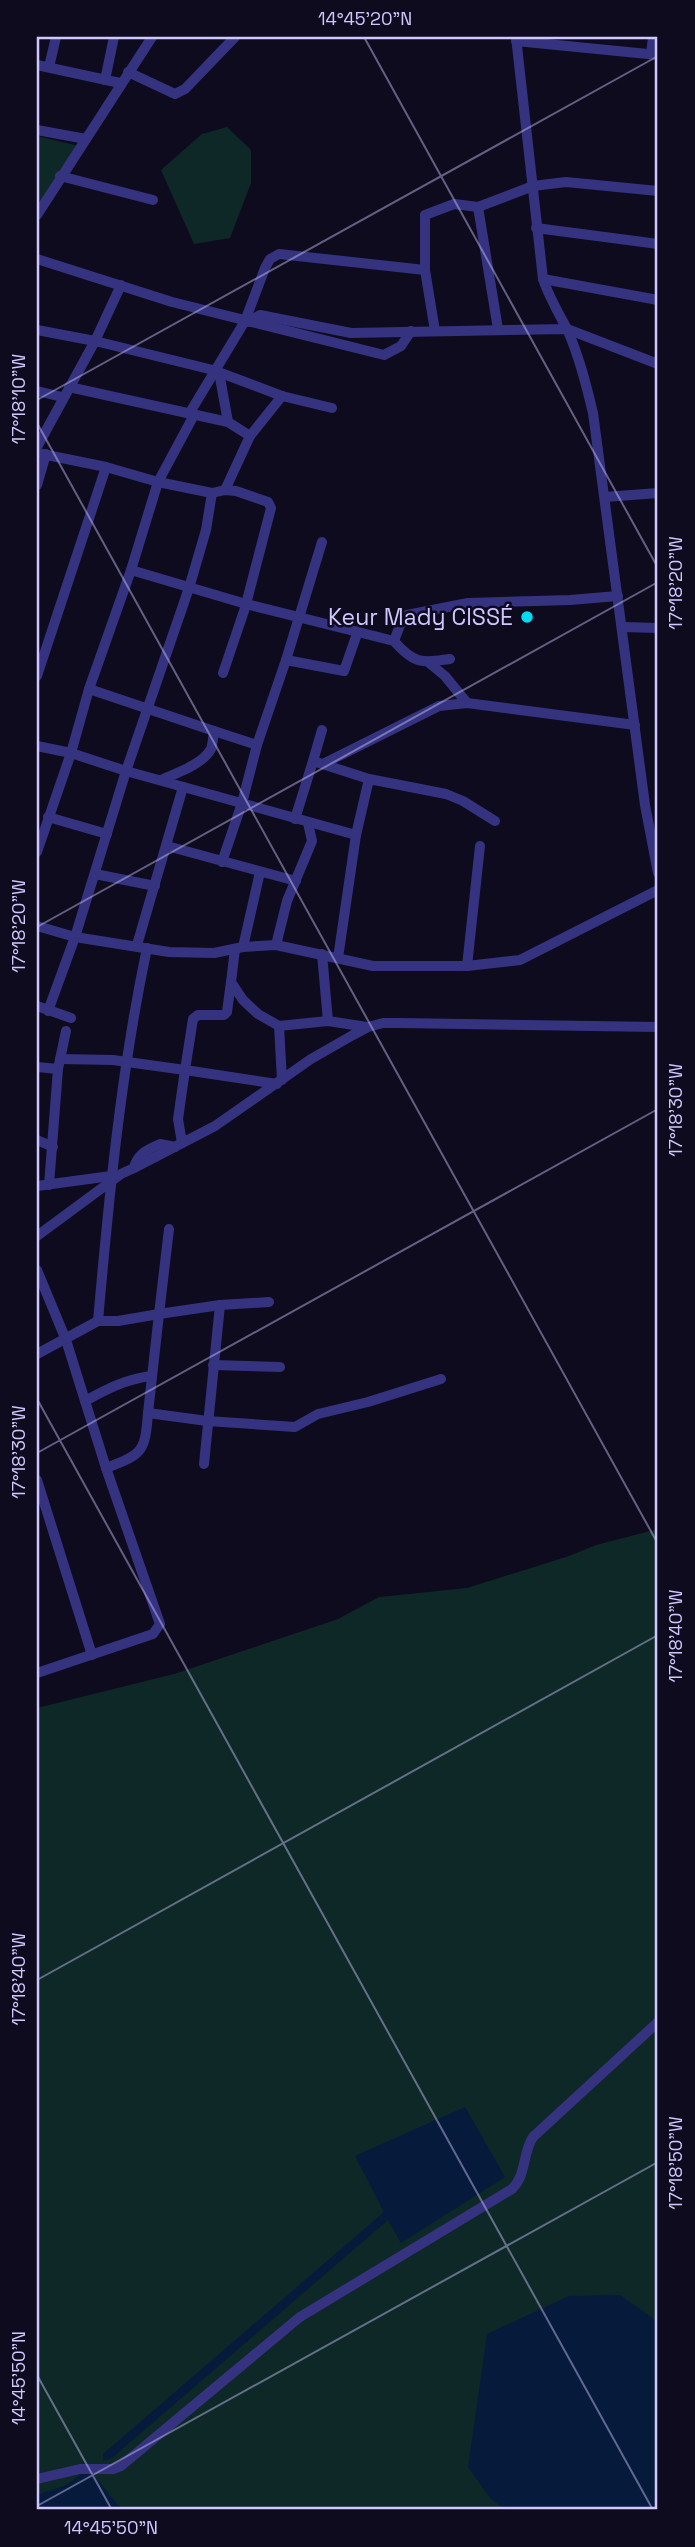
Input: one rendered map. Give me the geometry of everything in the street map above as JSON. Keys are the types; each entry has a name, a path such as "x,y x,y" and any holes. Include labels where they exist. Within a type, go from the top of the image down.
{"street":[{"path":"50,67 56,37"},
{"path":"105,80 114,37"},
{"path":"37,215 152,37"},
{"path":"128,72 175,94 185,89 235,37"},
{"path":"653,37 655,55 516,39 543,279 583,370 593,413 645,804 656,848 658,873"},
{"path":"37,65 120,83"},
{"path":"37,130 86,139"},
{"path":"60,176 153,201"},
{"path":"435,331 425,270 425,215 454,204 478,206 534,186 566,182 658,191"},
{"path":"478,206 498,330"},
{"path":"536,228 658,244"},
{"path":"37,852 43,823 71,753 89,689 131,570 158,482 192,414 247,322 270,260 279,254 425,270"},
{"path":"37,259 172,302 384,355 401,346 411,331"},
{"path":"543,279 658,300"},
{"path":"37,447 95,341 121,285"},
{"path":"247,322 260,315 351,333 567,329 658,364"},
{"path":"37,330 95,341 216,371 282,396 332,408"},
{"path":"216,371 228,422"},
{"path":"69,387 228,422 250,436"},
{"path":"37,391 62,397"},
{"path":"225,490 250,436 282,396"},
{"path":"37,485 42,454 212,493 236,491 270,505 246,604 223,673"},
{"path":"37,676 40,657 106,467"},
{"path":"605,497 658,492"},
{"path":"48,1011 75,937 126,771 189,588 206,530 212,493"},
{"path":"222,862 321,542"},
{"path":"131,570 246,604 394,641 408,657 428,662 450,659"},
{"path":"394,641 402,620 407,615 468,603 618,596"},
{"path":"623,627 658,628"},
{"path":"286,660 344,671 358,631"},
{"path":"428,662 445,676 467,703"},
{"path":"89,689 257,745"},
{"path":"318,762 439,706 467,703 635,725"},
{"path":"295,819 318,762 322,730"},
{"path":"161,780 186,769 211,749 214,731"},
{"path":"37,746 71,753 356,835"},
{"path":"318,762 369,779 446,794 495,821"},
{"path":"338,958 356,835 369,779"},
{"path":"98,1321 111,1179 142,947 155,886 183,787"},
{"path":"43,823 107,834"},
{"path":"276,946 287,901 312,842 308,823"},
{"path":"167,846 296,881"},
{"path":"467,966 480,846"},
{"path":"178,1145 178,1119 193,1019 198,1015 224,1015 227,1012 239,948 260,872"},
{"path":"95,874 155,886"},
{"path":"37,926 75,937 169,952 214,953 239,948 276,946 373,966 467,966 520,960 658,890"},
{"path":"321,954 328,1021"},
{"path":"231,982 243,1000 258,1014 279,1026 328,1021 368,1027"},
{"path":"37,1006 71,1018"},
{"path":"37,1237 111,1179 134,1168 135,1161 142,1153 165,1143 178,1145 215,1126 312,1059 368,1027 383,1023 400,1023 658,1027"},
{"path":"279,1026 279,1082"},
{"path":"49,1185 59,1064 66,1031"},
{"path":"37,1067 125,1062 279,1082"},
{"path":"37,1140 53,1147"},
{"path":"37,1186 111,1179"},
{"path":"106,1468 134,1457 141,1450 146,1437 169,1229"},
{"path":"37,1270 66,1340 106,1468 160,1624 153,1634 37,1673"},
{"path":"37,1354 98,1321 117,1321 220,1305 269,1301"},
{"path":"204,1464 220,1305"},
{"path":"213,1365 280,1367"},
{"path":"85,1401 117,1384 151,1376"},
{"path":"148,1412 207,1421 295,1427 318,1414 368,1402 441,1379"},
{"path":"37,1480 92,1655"},
{"path":"37,2479 80,2469 113,2469 121,2466 300,2317 512,2189 523,2175 526,2148 533,2137 658,2022"}],"green space":[{"path":"227,127 251,150 251,183 230,238 194,244 161,170 202,134"},
{"path":"37,136 79,146 37,207"},
{"path":"658,1529 658,2510 37,2510 37,1708 174,1674 338,1619 379,1597 467,1588 596,1545"}],"water":[{"path":"465,2107 505,2177 401,2243 388,2220 112,2458 103,2461 103,2454 384,2212 355,2156"},
{"path":"620,2295 658,2322 658,2510 506,2510 490,2498 468,2467 487,2334 569,2296"},
{"path":"84,2472 93,2474 125,2510 37,2510 37,2495 66,2485"}],"place":[{"name":"Keur Mady CISSÉ","path":"527,617"}]}
